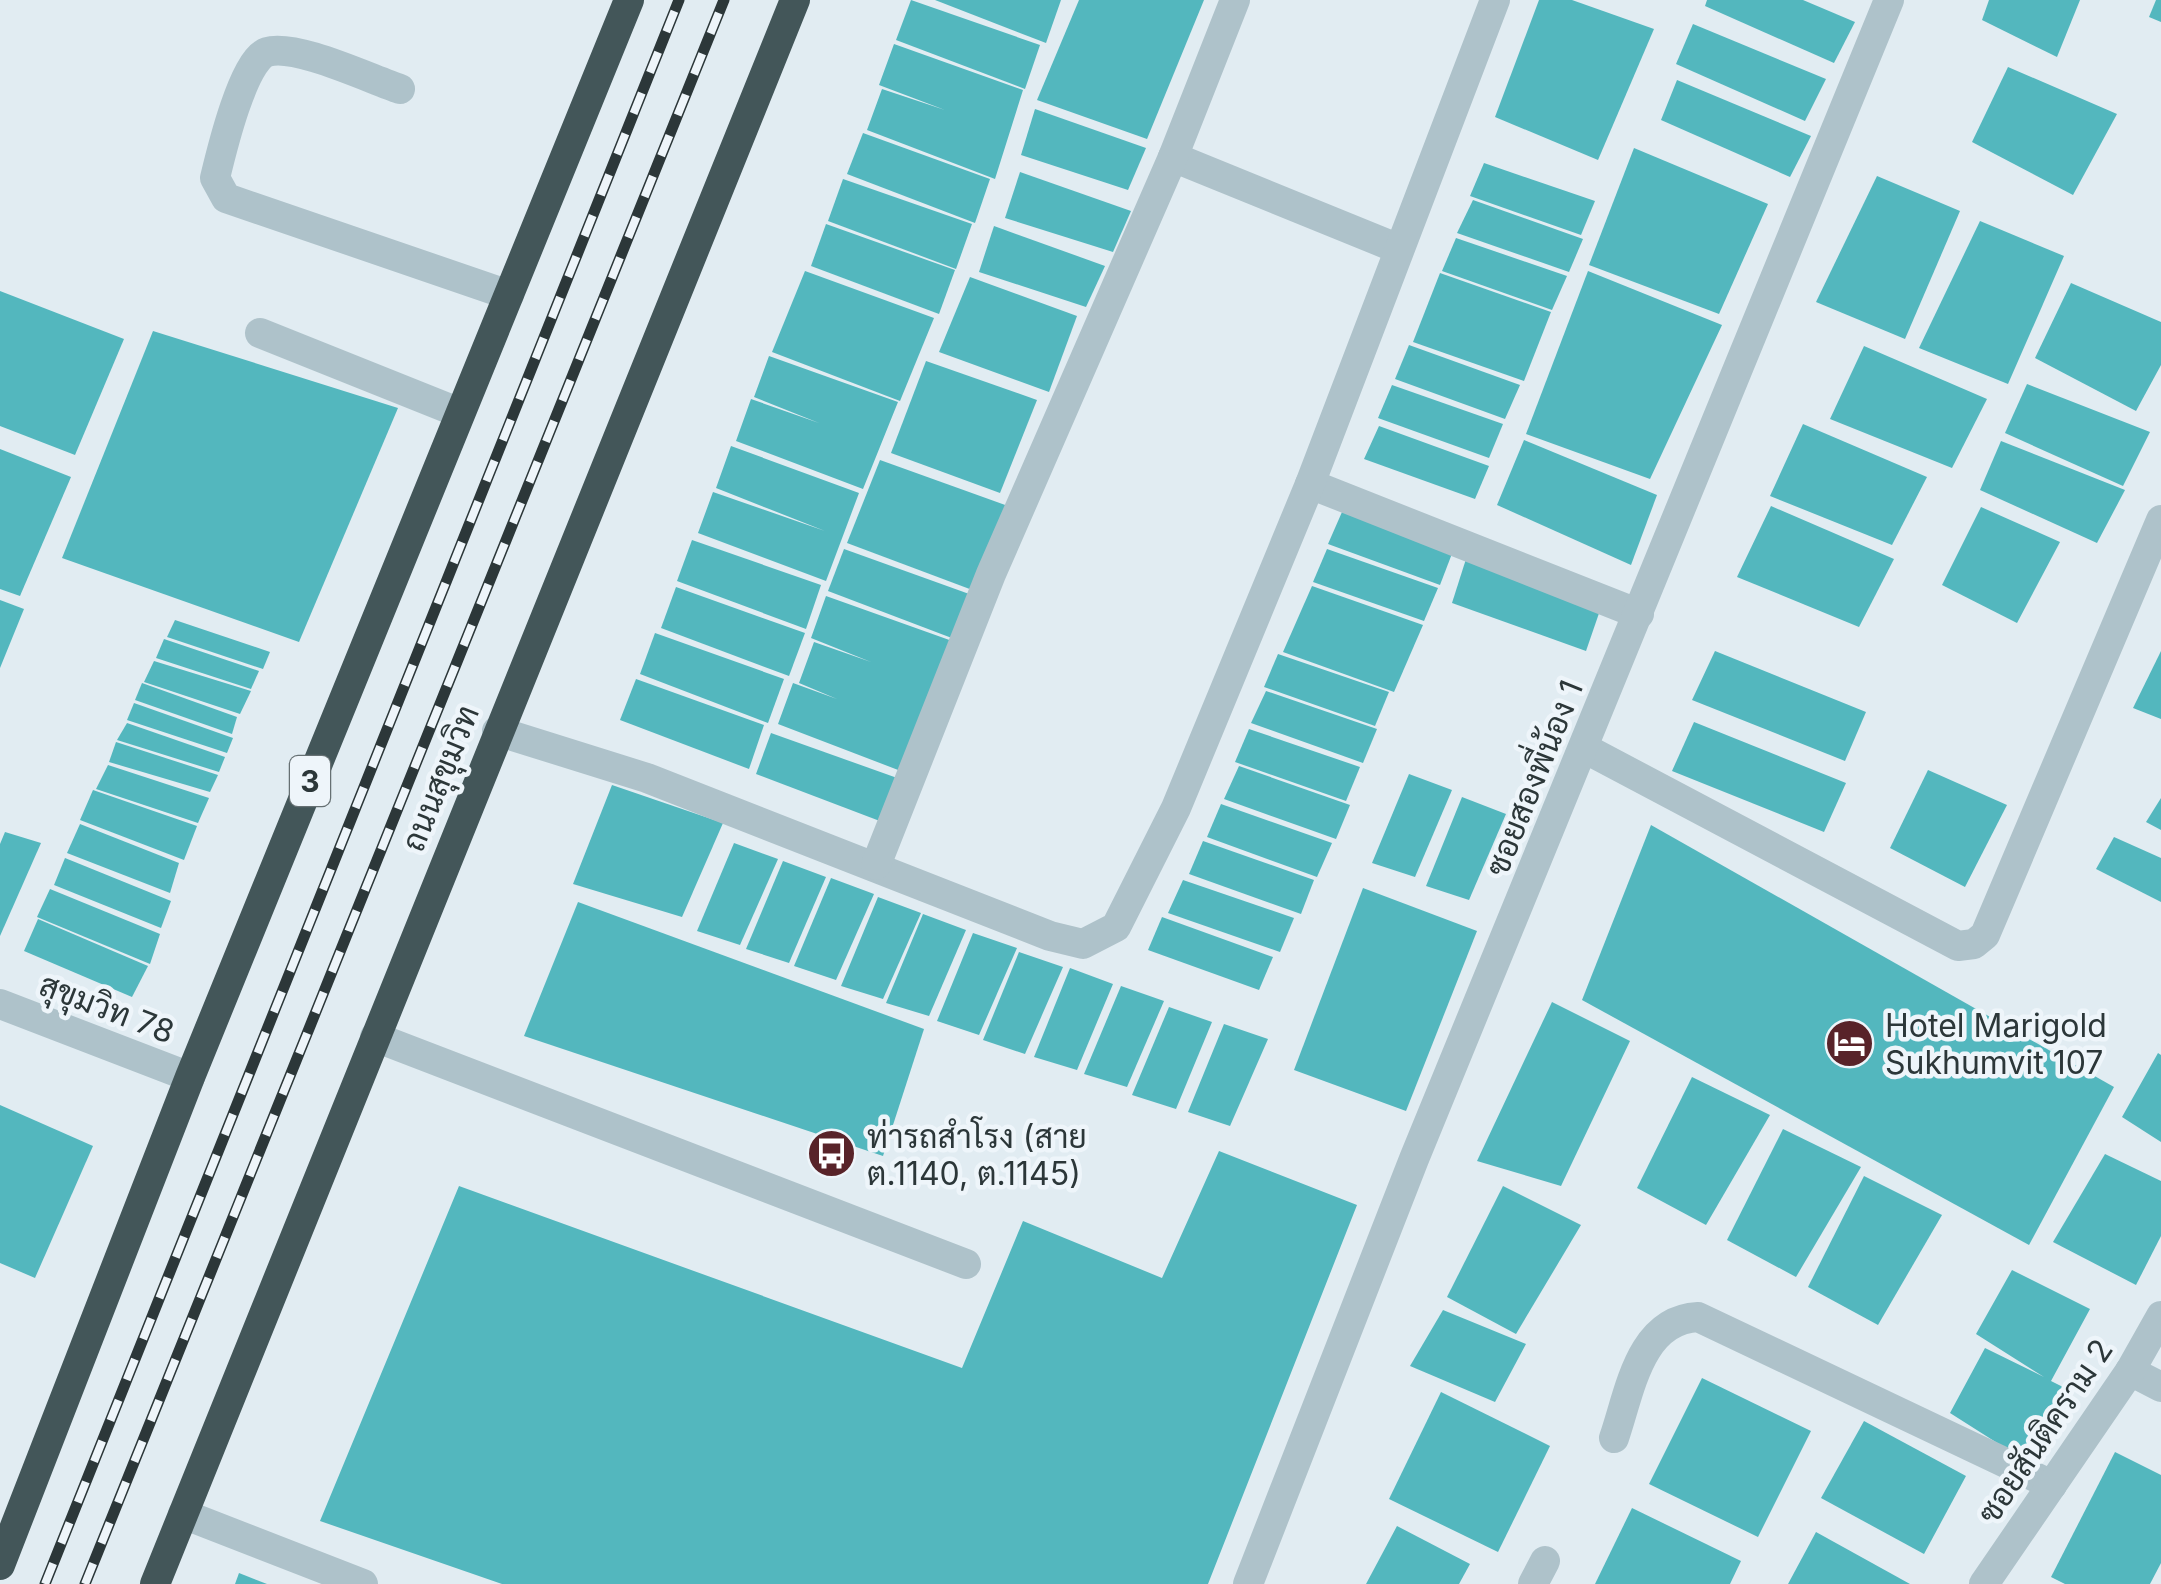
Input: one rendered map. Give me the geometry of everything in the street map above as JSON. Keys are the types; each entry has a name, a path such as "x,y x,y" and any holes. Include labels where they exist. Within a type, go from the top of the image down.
{"highway":[{"name":"3","path":"0,1564 190,1077 630,0"},
{"name":"ถนนสุขุมวิท","path":"155,1584 795,0"}],"street":[{"path":"876,866 991,574 1173,157 1234,0"},
{"path":"497,731 647,778 876,866 952,900 1066,940 1084,944 1116,927 1176,808 1310,484 1495,0"},
{"name":"ซอยสองพี่น้อง 1","path":"1248,1584 1414,1158 1889,0"},
{"path":"400,89 292,51 268,51 255,59 226,132 215,178 226,198 509,294"},
{"path":"1173,157 1399,249"},
{"path":"260,333 460,413"},
{"path":"1310,484 1639,614"},
{"path":"1584,748 1958,946 1974,944 1985,935 2161,520"},
{"name":"สุขุมวิท 78","path":"0,1004 190,1077"},
{"path":"375,1038 966,1264"},
{"name":"ซอยสันติคราม 2","path":"1984,1584 2130,1371 2161,1316"},
{"path":"1614,1438 1648,1340 1679,1318 1698,1317 2052,1486"},
{"path":"2130,1371 2161,1388"},
{"path":"183,1514 363,1584"}],"building":[{"path":"911,0 1040,45 1025,89 896,40"},
{"path":"935,0 1061,0 1046,43"},
{"path":"1079,0 1204,0 1147,139 1037,100"},
{"path":"1539,0 1572,0 1654,29 1598,160 1495,117"},
{"path":"1707,0 1803,0 1855,22 1834,63 1705,6"},
{"path":"1989,0 2080,0 2057,57 1982,20"},
{"path":"2156,0 2161,0 2161,22 2149,17"},
{"path":"1693,24 1826,79 1805,121 1676,64"},
{"path":"894,44 1023,90 995,179 867,130 882,89 945,110 879,85"},
{"path":"2008,67 2117,114 2073,195 1972,142"},
{"path":"1677,80 1811,136 1790,177 1661,120"},
{"path":"1035,109 1146,148 1128,190 1021,155"},
{"path":"863,133 990,179 975,223 847,174"},
{"path":"1634,148 1768,204 1719,314 1589,265"},
{"path":"1484,163 1595,201 1581,235 1470,196"},
{"path":"1020,172 1131,211 1113,252 1005,218"},
{"path":"1877,176 1960,211 1905,339 1816,302"},
{"path":"843,179 972,224 956,269 828,221"},
{"path":"1473,200 1583,239 1569,272 1457,233"},
{"path":"1980,221 2064,256 2008,384 1919,348"},
{"path":"826,224 955,270 939,314 811,266"},
{"path":"994,226 1105,266 1086,307 979,272"},
{"path":"1456,238 1567,276 1552,310 1442,271"},
{"path":"805,271 934,318 900,401 772,352"},
{"path":"1588,271 1722,325 1650,479 1526,434"},
{"path":"1440,273 1551,312 1524,381 1413,342"},
{"path":"970,277 1077,316 1049,392 939,352"},
{"path":"2071,283 2161,322 2161,365 2136,411 2035,358"},
{"path":"0,291 124,339 75,455 0,426"},
{"path":"153,331 398,408 299,642 62,558"},
{"path":"1409,345 1520,385 1505,419 1395,379"},
{"path":"1864,346 1987,399 1952,468 1830,419"},
{"path":"769,356 898,402 863,489 736,441 751,399 819,423 754,397"},
{"path":"926,361 1037,400 1000,493 891,453"},
{"path":"2027,384 2150,432 2123,486 2005,433"},
{"path":"1392,385 1503,424 1489,458 1378,418"},
{"path":"1803,424 1927,477 1892,545 1770,496"},
{"path":"1379,426 1489,466 1475,499 1364,459"},
{"path":"1524,440 1657,495 1631,565 1497,505"},
{"path":"2001,441 2125,490 2097,543 1980,490"},
{"path":"731,446 859,493 826,581 698,533 713,492 825,531 716,488"},
{"path":"0,449 71,477 20,596 0,589"},
{"path":"880,460 1008,506 975,591 847,543"},
{"path":"1771,506 1894,559 1859,627 1737,577"},
{"path":"1981,507 2060,542 2017,623 1942,585"},
{"path":"1342,512 1453,551 1440,585 1328,544"},
{"path":"1473,537 1608,587 1586,651 1452,603"},
{"path":"692,540 821,585 806,629 677,581"},
{"path":"844,549 972,595 957,640 828,591"},
{"path":"1327,549 1438,588 1424,621 1313,582"},
{"path":"1312,586 1423,625 1394,692 1283,652"},
{"path":"676,587 805,633 789,676 661,628"},
{"path":"826,596 955,642 906,773 778,724 793,683 837,699 799,683 814,642 871,662 811,638"},
{"path":"0,600 24,609 0,668"},
{"path":"175,620 270,652 263,669 167,637"},
{"path":"655,633 784,679 768,723 640,674"},
{"path":"164,639 259,671 251,689 156,658"},
{"path":"1715,651 1866,712 1845,761 1692,700"},
{"path":"2161,651 2161,719 2133,708"},
{"path":"1278,654 1389,692 1375,726 1264,687"},
{"path":"154,661 251,691 240,714 144,682"},
{"path":"636,679 764,725 749,769 620,720"},
{"path":"142,683 237,717 232,734 135,700"},
{"path":"1266,691 1377,729 1363,763 1251,723"},
{"path":"134,703 233,738 227,753 127,720"},
{"path":"1694,722 1846,783 1824,832 1672,771"},
{"path":"127,723 225,757 219,772 117,740"},
{"path":"1249,729 1360,767 1346,801 1235,762"},
{"path":"771,733 900,779 885,823 756,774"},
{"path":"116,742 218,775 210,792 109,762"},
{"path":"108,765 209,798 198,823 96,789"},
{"path":"1239,766 1350,805 1336,839 1224,799"},
{"path":"1928,770 2007,805 1965,887 1890,848"},
{"path":"1409,774 1452,790 1415,877 1372,863"},
{"path":"612,785 723,823 682,917 573,884"},
{"path":"93,790 197,826 184,860 80,820"},
{"path":"1462,797 1506,814 1469,900 1426,886"},
{"path":"2161,798 2161,830 2146,822"},
{"path":"1221,804 1332,843 1317,877 1207,837"},
{"path":"80,824 179,863 170,893 67,853"},
{"name":"Hotel Marigold Sukhumvit 107","path":"1651,825 2114,1087 2029,1245 1582,1000"},
{"path":"5,832 41,843 0,936 0,844"},
{"path":"2114,837 2161,858 2161,902 2096,869"},
{"path":"1203,841 1314,880 1301,914 1189,874"},
{"path":"734,843 778,859 740,945 697,931"},
{"path":"65,858 171,901 161,928 54,885"},
{"path":"783,861 826,877 789,963 746,949"},
{"path":"831,878 874,894 836,980 794,966"},
{"path":"1183,880 1294,918 1280,952 1168,913"},
{"path":"1363,888 1477,931 1406,1111 1294,1070"},
{"path":"50,889 160,934 150,964 37,917"},
{"path":"878,897 921,913 883,999 841,986"},
{"path":"578,902 924,1029 883,1156 524,1036"},
{"path":"923,914 966,930 929,1016 886,1003"},
{"path":"1162,917 1273,957 1259,990 1148,950"},
{"path":"38,919 148,966 132,997 24,951"},
{"path":"973,933 1017,948 979,1035 937,1021"},
{"path":"1019,952 1063,967 1025,1054 983,1040"},
{"path":"1070,968 1113,984 1077,1070 1034,1057"},
{"path":"1121,986 1164,1001 1127,1087 1084,1074"},
{"path":"1552,1002 1630,1041 1561,1186 1477,1161"},
{"path":"1169,1007 1212,1022 1176,1109 1132,1095"},
{"path":"1224,1024 1268,1039 1230,1126 1188,1112"},
{"path":"2158,1053 2161,1055 2161,1142 2122,1117"},
{"path":"1692,1077 1770,1115 1706,1225 1637,1188"},
{"path":"0,1105 93,1146 35,1278 0,1263"},
{"path":"1783,1129 1861,1167 1796,1277 1727,1240"},
{"path":"1219,1151 1357,1205 1208,1584 502,1584 320,1521 459,1186 962,1368 1023,1221 1162,1278"},
{"path":"2105,1154 2161,1181 2161,1236 2136,1285 2053,1242"},
{"path":"1864,1176 1942,1215 1878,1325 1808,1287"},
{"path":"1503,1186 1581,1225 1516,1334 1447,1297"},
{"path":"2012,1270 2090,1309 2051,1381 2063,1387 2024,1460 1950,1413 1985,1348 2044,1377 1976,1334"},
{"path":"1443,1310 1526,1344 1495,1402 1410,1366"},
{"path":"1702,1378 1811,1431 1758,1537 1649,1484"},
{"path":"1441,1392 1550,1446 1498,1552 1389,1499"},
{"path":"1864,1421 1966,1476 1924,1554 1821,1498"},
{"path":"2115,1452 2161,1475 2161,1563 2150,1584 2065,1584 2051,1577"},
{"path":"1632,1508 1741,1561 1730,1584 1595,1584"},
{"path":"1397,1526 1470,1564 1459,1584 1366,1584"},
{"path":"1816,1532 1910,1584 1788,1584"},
{"path":"239,1573 267,1584 235,1584"}],"railway":[{"path":"45,1584 679,0"},
{"path":"85,1584 724,0"}],"place":[{"name":"Hotel Marigold Sukhumvit 107","path":"1850,1043"},
{"name":"ท่ารถสำโรง (สาย ต.1140, ต.1145)","path":"832,1154"}]}
